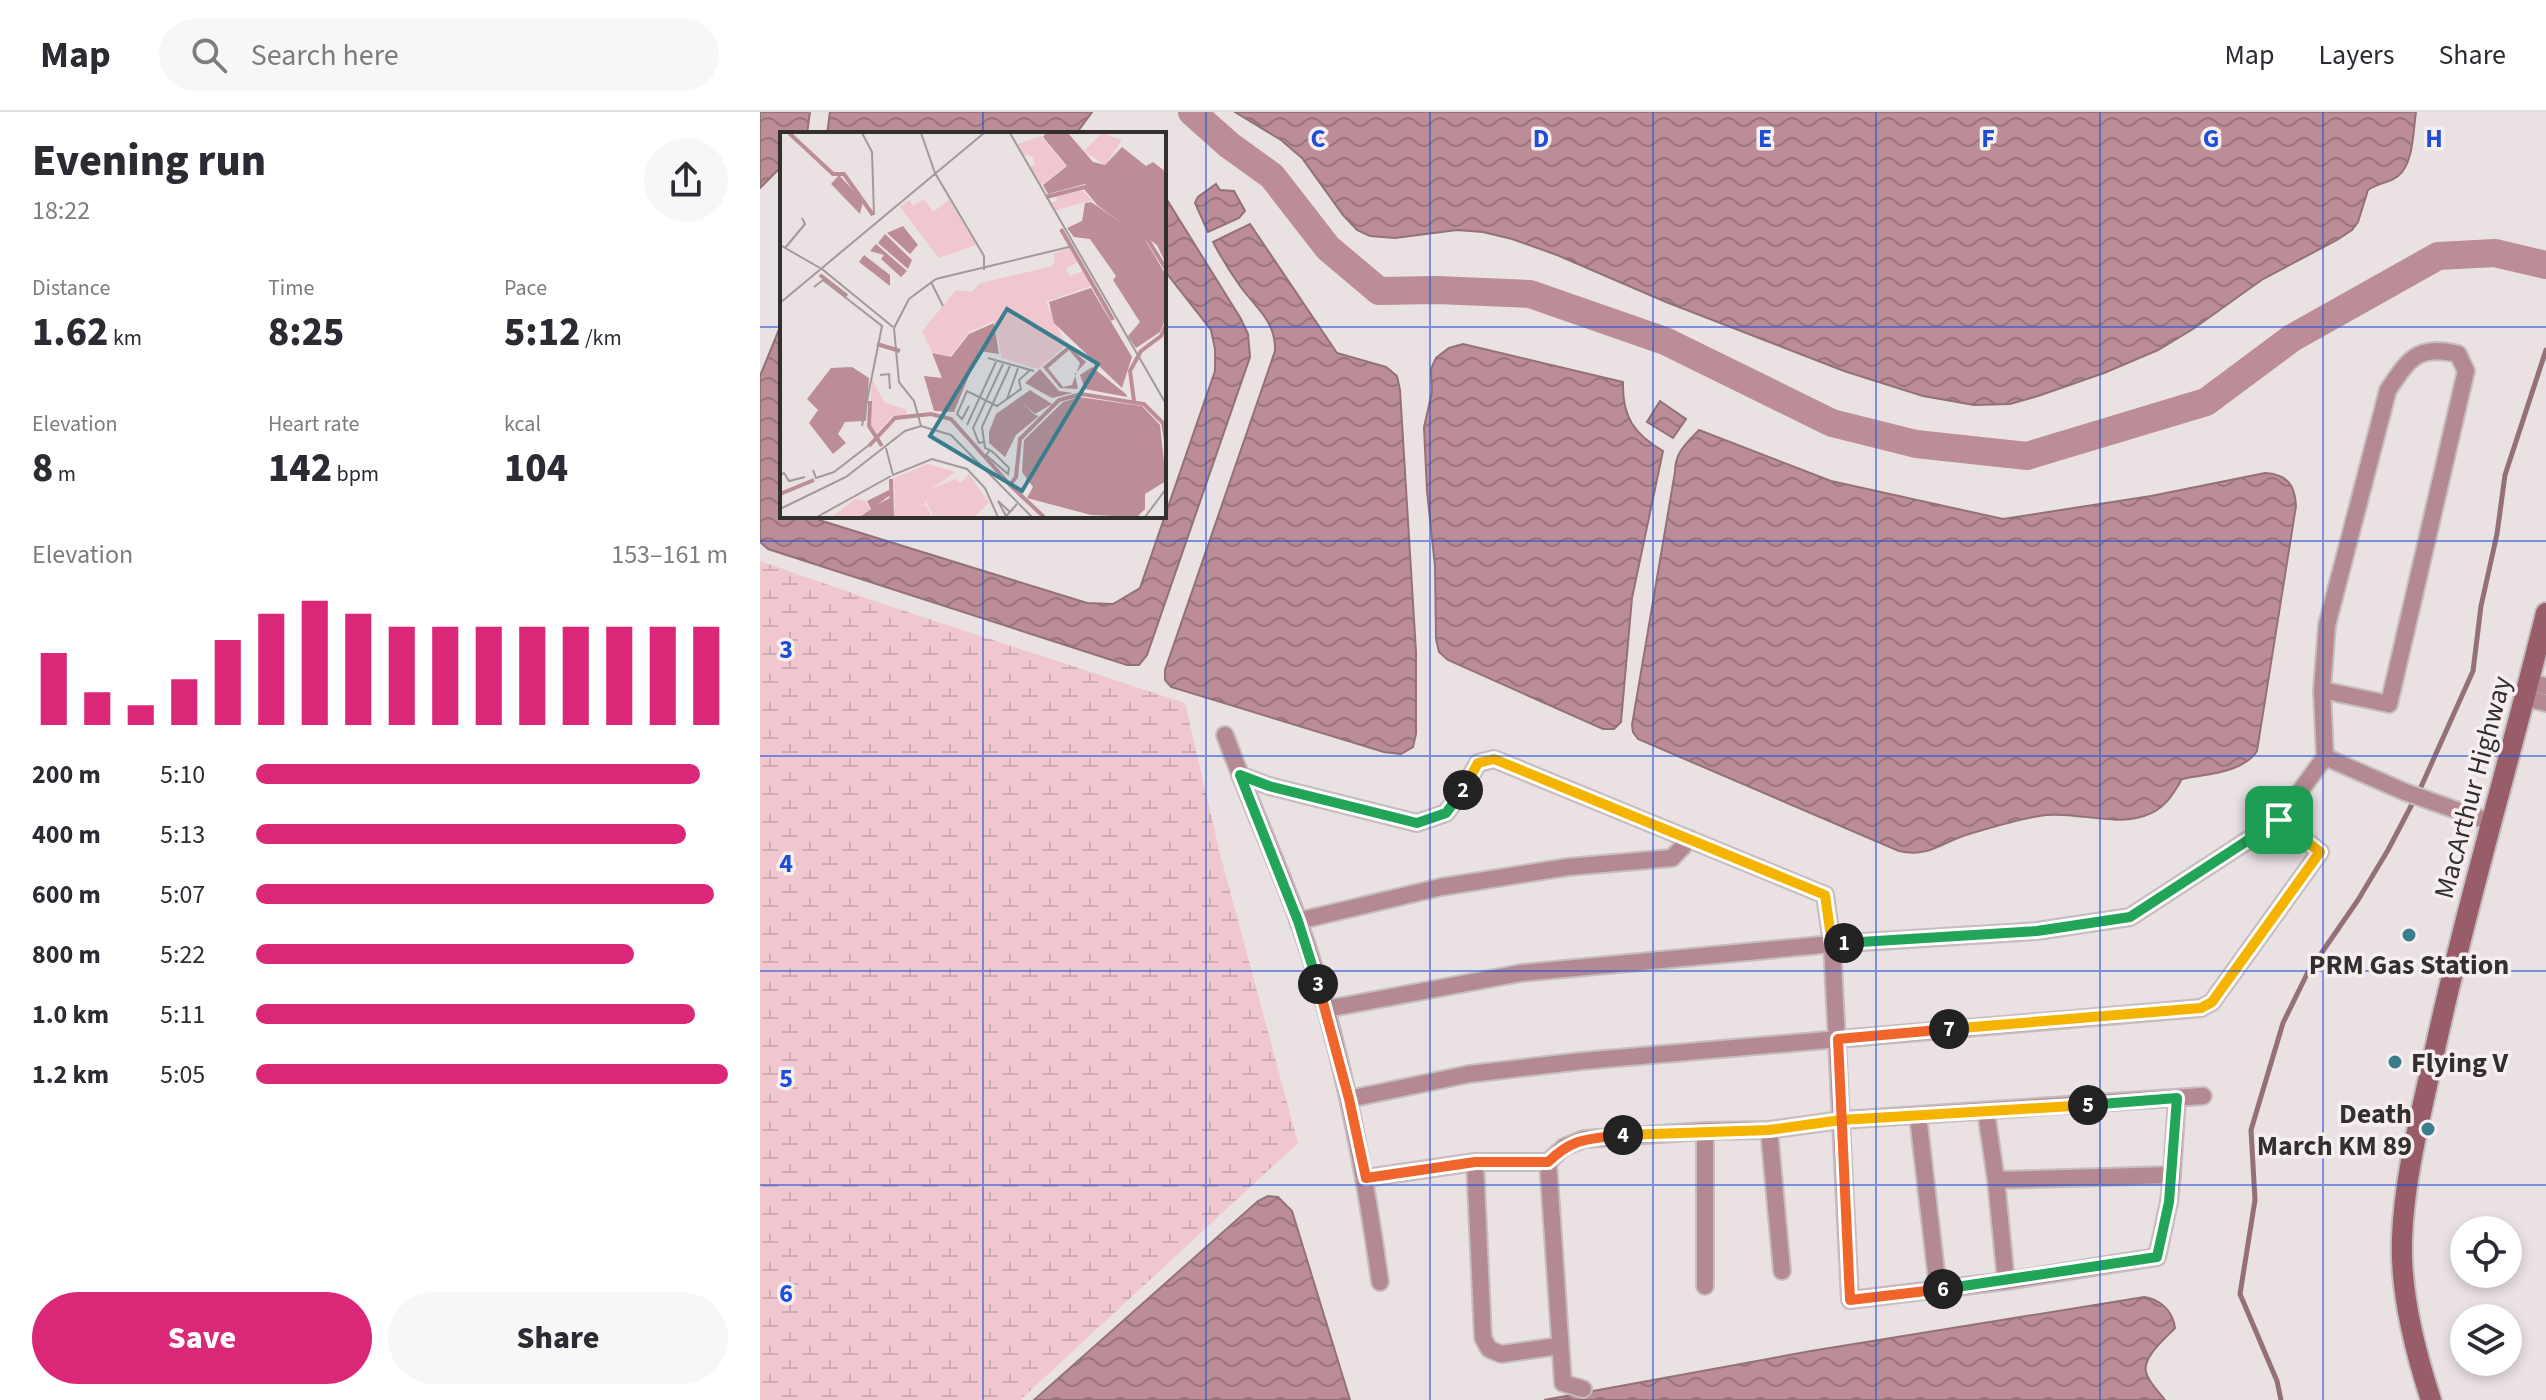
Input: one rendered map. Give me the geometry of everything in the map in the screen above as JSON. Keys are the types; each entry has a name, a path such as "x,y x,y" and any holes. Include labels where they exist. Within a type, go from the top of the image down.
{"main road":[{"name":"MacArthur Highway","path":"2431,1400 2413,1338 2406,1290 2402,1241 2405,1214 2417,1134 2443,1012 2490,822 2533,689 2546,613"}],"street":[{"path":"1326,1009 1521,973 1832,944 2037,931 2130,917 2279,820 2325,757 2322,690 2327,625 2388,390 2400,371 2421,352 2439,350 2458,354 2466,371 2389,704 2322,690"},
{"path":"2533,689 2546,703"},
{"path":"1225,735 1298,921 1326,1009 1366,1178 1380,1282"},
{"path":"2325,757 2435,804 2490,822"},
{"path":"1240,775 1269,786 1417,823 1446,813 1478,763 1494,759 1825,895 1832,944 1838,1039 1850,1300 2006,1281 2157,1257 2169,1202 2177,1098"},
{"path":"1349,1099 1469,1074 2201,1008 2212,1002 2320,852 2279,820"},
{"path":"1298,921 1441,887 1568,867 1672,858 1690,839"},
{"path":"1366,1178 1475,1162 1548,1162 1564,1147 1584,1139 1769,1130 1841,1120 2203,1096"},
{"path":"1986,1112 2006,1281"},
{"path":"1918,1116 1938,1289"},
{"path":"1769,1130 1782,1271"},
{"path":"1705,1131 1705,1286"},
{"path":"1475,1162 1483,1338 1489,1349 1501,1354 1559,1346"},
{"path":"1548,1162 1563,1383 1583,1389"},
{"path":"1996,1180 2172,1175"}],"green space":[{"path":"760,561 1185,703 1221,858 1298,1143 1020,1400 760,1400"}],"water":[{"path":"760,112 810,112 807,132 780,132 780,168 760,188"},
{"path":"830,112 1092,112 1077,132 827,132"},
{"path":"1235,112 2416,112 2410,155 2403,170 2395,178 2368,190 2358,222 2337,240 2263,279 2158,350 2038,396 2010,404 1974,405 1923,396 1844,371 1512,239 1457,230 1395,238 1370,236 1357,230 1343,215 1302,158 1281,140"},
{"path":"1216,184 1220,190 1234,191 1245,211 1239,218 1208,232 1195,203 1198,197"},
{"path":"1166,198 1241,319 1248,334 1250,357 1147,655 1139,665 1127,665 768,549 760,542 760,376 780,327 780,518 817,518 1087,603 1113,604 1140,588 1166,518 1215,371 1211,330 1166,273"},
{"path":"1250,224 1337,353 1386,367 1397,376 1416,652 1416,734 1413,747 1401,754 1384,752 1171,687 1165,680 1165,670 1275,351 1269,323 1236,281 1213,242"},
{"path":"1463,344 1623,382 1625,405 1632,423 1644,438 1663,451 1632,598 1621,722 1614,729 1603,729 1448,660 1439,652 1424,427 1432,392 1431,369 1436,358 1449,348"},
{"path":"1660,401 1686,419 1673,438 1647,422"},
{"path":"1699,430 1831,481 2003,519 2151,496 2265,473 2284,478 2292,487 2296,506 2257,751 2243,764 2233,768 2182,779 2162,806 2144,816 2121,820 2036,816 1969,834 1927,851 1910,853 1899,851 1638,739 1632,725 1675,465 1682,449"},
{"path":"1268,1196 1278,1197 1292,1211 1350,1400 1034,1400 1258,1201"},
{"path":"2144,1297 2165,1307 2172,1316 2175,1328 2156,1348 2146,1366 2149,1379 2165,1400 1544,1400 1811,1351"}],"waterway":[{"path":"1192,112 1229,145 1272,176 1328,248 1379,291 1530,294 1665,341 1832,423 1916,444 2027,456 2206,402 2292,338 2438,256 2495,253 2546,265"},
{"path":"2281,1400 2277,1381 2240,1294 2255,1200 2251,1130 2283,1023 2307,974 2388,850 2421,787 2473,671 2481,606 2497,534 2505,475 2546,350"}],"place":[{"name":"PRM Gas Station","path":"2409,935"},
{"name":"Flying V","path":"2395,1062"},
{"name":"Death March KM 89","path":"2428,1129"}],"route":[{"path":"2279,820 2130,917 2037,931 1832,944 1825,895 1494,759 1478,763 1446,813 1417,823 1269,786 1240,775 1298,921 1326,1009 1366,1178 1475,1162 1548,1162 1564,1147 1584,1139 1769,1130 1841,1120 2177,1098 2169,1202 2157,1257 2006,1281 1850,1300 1841,1120 1838,1039 2201,1008 2212,1002 2320,852 2279,820"}]}
